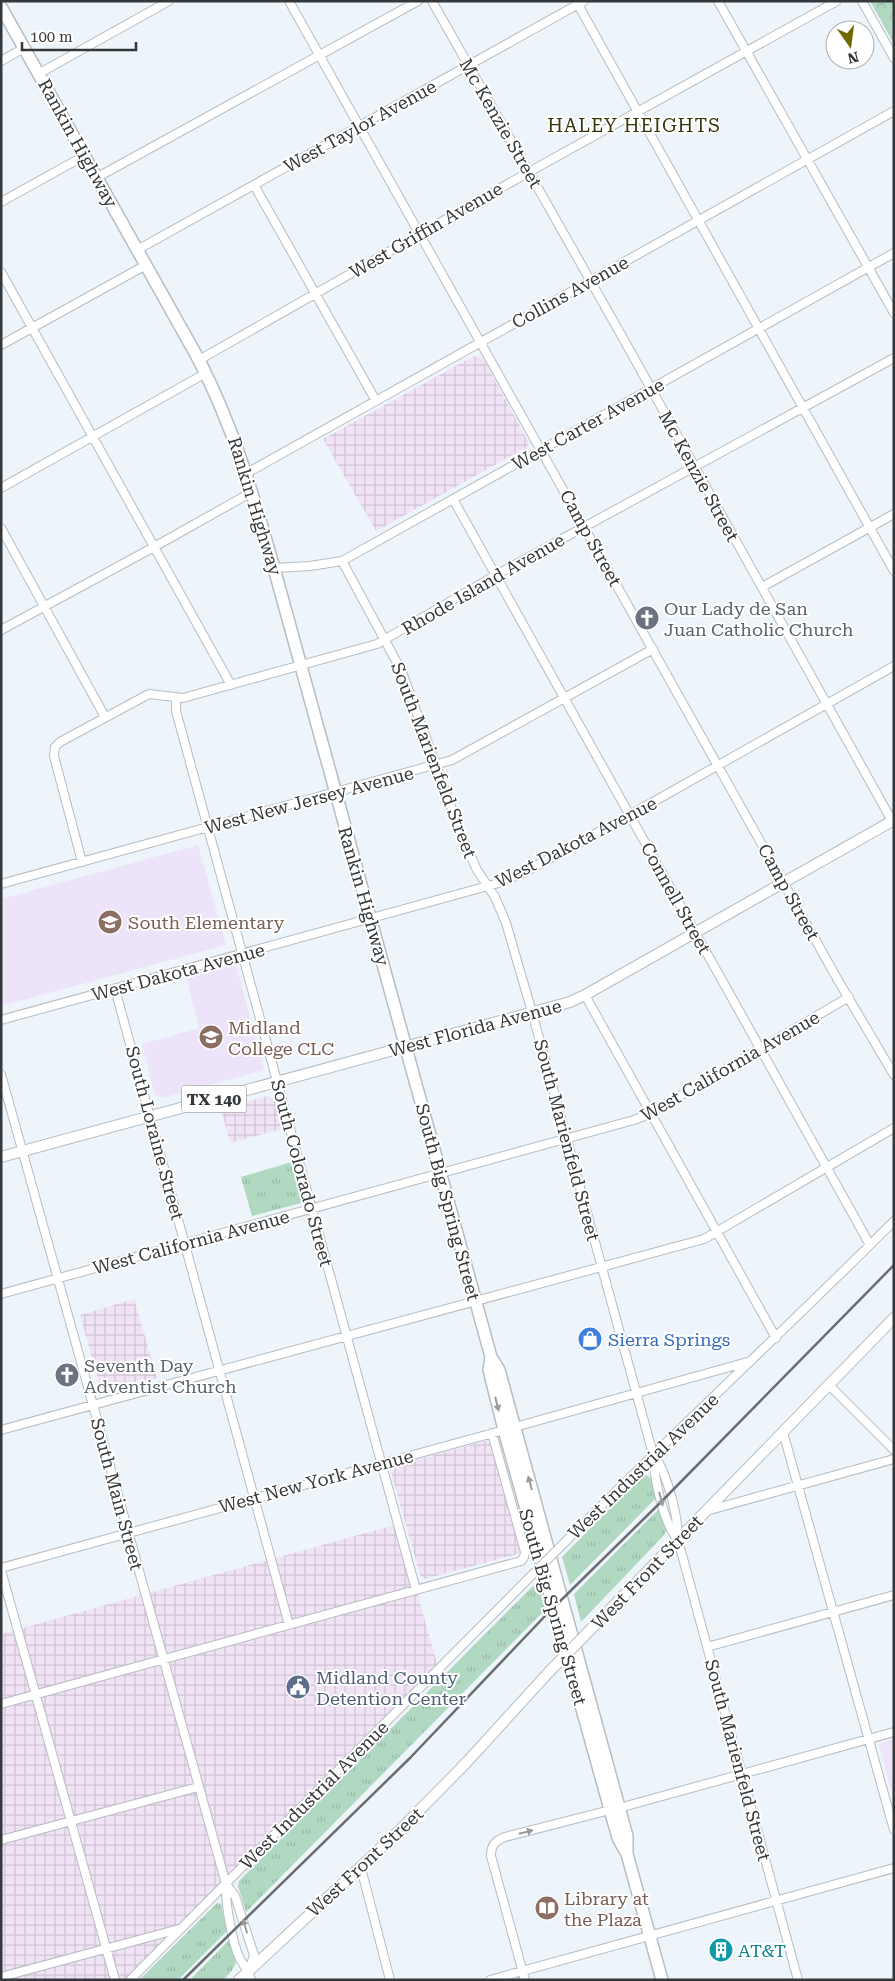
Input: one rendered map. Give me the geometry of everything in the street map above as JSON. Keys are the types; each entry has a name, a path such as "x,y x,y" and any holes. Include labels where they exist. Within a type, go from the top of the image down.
{"highway":[{"name":"Rankin Highway","path":"1,7 199,360 234,437 247,473 274,568 405,1047"},
{"name":"South Big Spring Street","path":"405,1047 491,1357 489,1370 509,1429 615,1809 627,1836 627,1854 662,1980"}],"main road":[{"name":"West Florida Avenue","path":"22,1151 570,1002 586,995 893,821"},
{"name":"TX 140","path":"1,1157 22,1151"},
{"name":"West Front Street","path":"240,1980 250,1975 435,1796 549,1672 894,1318"}],"street":[{"path":"38,74 169,1"},
{"name":"Camp Street","path":"289,1 894,1075"},
{"path":"96,178 418,1"},
{"name":"Mc Kenzie Street","path":"432,1 893,821"},
{"path":"718,1 894,313"},
{"name":"West Griffin Avenue","path":"199,360 529,172 837,1"},
{"path":"862,1 894,58"},
{"path":"579,2 894,570"},
{"name":"West Taylor Avenue","path":"137,250 360,127 579,2"},
{"path":"1,61 24,48"},
{"name":"Collins Avenue","path":"247,473 894,111"},
{"path":"1,202 84,156"},
{"path":"254,185 376,401"},
{"name":"West Carter Avenue","path":"274,568 310,566 342,560 894,253"},
{"path":"1,345 146,265"},
{"path":"1,272 231,685"},
{"name":"Rhode Island Avenue","path":"82,862 54,756 54,750 60,742 148,694 176,699 369,647 584,526 894,358"},
{"path":"1,488 206,373"},
{"path":"1,630 252,492"},
{"name":"Connell Street","path":"453,499 870,1245"},
{"path":"762,588 894,514"},
{"path":"1,528 105,716"},
{"name":"South Marienfeld Street","path":"342,560 406,681 435,766 468,853 495,897 503,915 532,1012 636,1393 654,1454 662,1467 678,1524 678,1540 798,1980"},
{"name":"West New Jersey Avenue","path":"1,884 452,760 653,648"},
{"name":"West Dakota Avenue","path":"1,1020 488,887 521,874 630,815 894,666"},
{"name":"South Colorado Street","path":"176,699 175,708 416,1590"},
{"name":"South Loraine Street","path":"115,989 289,1625"},
{"path":"586,995 776,1338"},
{"name":"West California Avenue","path":"1,1294 634,1120 849,998"},
{"name":"South Main Street","path":"1,1074 226,1884 225,1900 232,1931 240,1958 250,1975"},
{"path":"1,1430 704,1239 894,1128"},
{"name":"West Industrial Avenue","path":"130,1980 558,1549 654,1454 753,1361 894,1221"},
{"name":"West New York Avenue","path":"1,1569 753,1361"},
{"path":"829,1385 894,1450"},
{"path":"783,1432 894,1830"},
{"name":"South Big Spring Street","path":"416,1590 519,1561 524,1557 492,1433"},
{"path":"706,1511 894,1459"},
{"path":"1,1569 115,1980"},
{"path":"1,1704 416,1590"},
{"path":"707,1647 894,1596"},
{"path":"525,1980 491,1856 491,1848 496,1840 894,1732"},
{"path":"1,1840 198,1787"},
{"path":"361,1868 390,1980"},
{"path":"490,1980 894,1868"},
{"name":"South Main Street","path":"226,1884 235,1896 254,1955 250,1975"},
{"path":"1,1977 181,1928"}],"shaded area":[{"path":"474,356 482,357 529,443 527,447 376,531 323,439"},
{"name":"South Elementary","path":"198,845 226,945 1,1006 1,899"},
{"name":"Midland College CLC","path":"233,965 237,968 264,1070 162,1098 155,1095 142,1044 199,1028 186,978"},
{"path":"268,1096 274,1099 282,1129 230,1143 221,1109"},
{"path":"134,1299 157,1378 105,1392 101,1390 80,1315"},
{"path":"490,1440 521,1553 425,1579 420,1575 391,1472 397,1465"},
{"path":"398,1524 439,1671 131,1980 1,1980 1,1634"},
{"path":"894,1739 894,1801 879,1744"}],"green space":[{"path":"870,1 894,1 894,44"},
{"path":"292,1162 303,1199 301,1203 252,1216 241,1177"},
{"path":"643,1475 650,1477 652,1480 657,1497 570,1585 562,1557"},
{"path":"660,1508 666,1530 665,1534 581,1622 574,1594"},
{"path":"538,1581 545,1610 246,1912 238,1886 239,1881"},
{"path":"217,1903 221,1904 227,1931 178,1980 139,1980"},
{"path":"230,1939 236,1961 233,1969 223,1980 190,1980"}],"railway":[{"path":"183,1980 410,1758 546,1615 662,1501 894,1265"}],"place":[{"name":"Our Lady de San Juan Catholic Church","path":"647,618"},
{"name":"South Elementary","path":"110,922"},
{"name":"Midland College CLC","path":"211,1037"},
{"name":"Sierra Springs","path":"590,1339"},
{"name":"Seventh Day Adventist Church","path":"67,1375"},
{"name":"Midland County Detention Center","path":"298,1687"},
{"name":"Library at the Plaza","path":"547,1908"},
{"name":"AT&T","path":"721,1950"}],"district":[{"name":"HALEY HEIGHTS","path":"634,125"}]}
